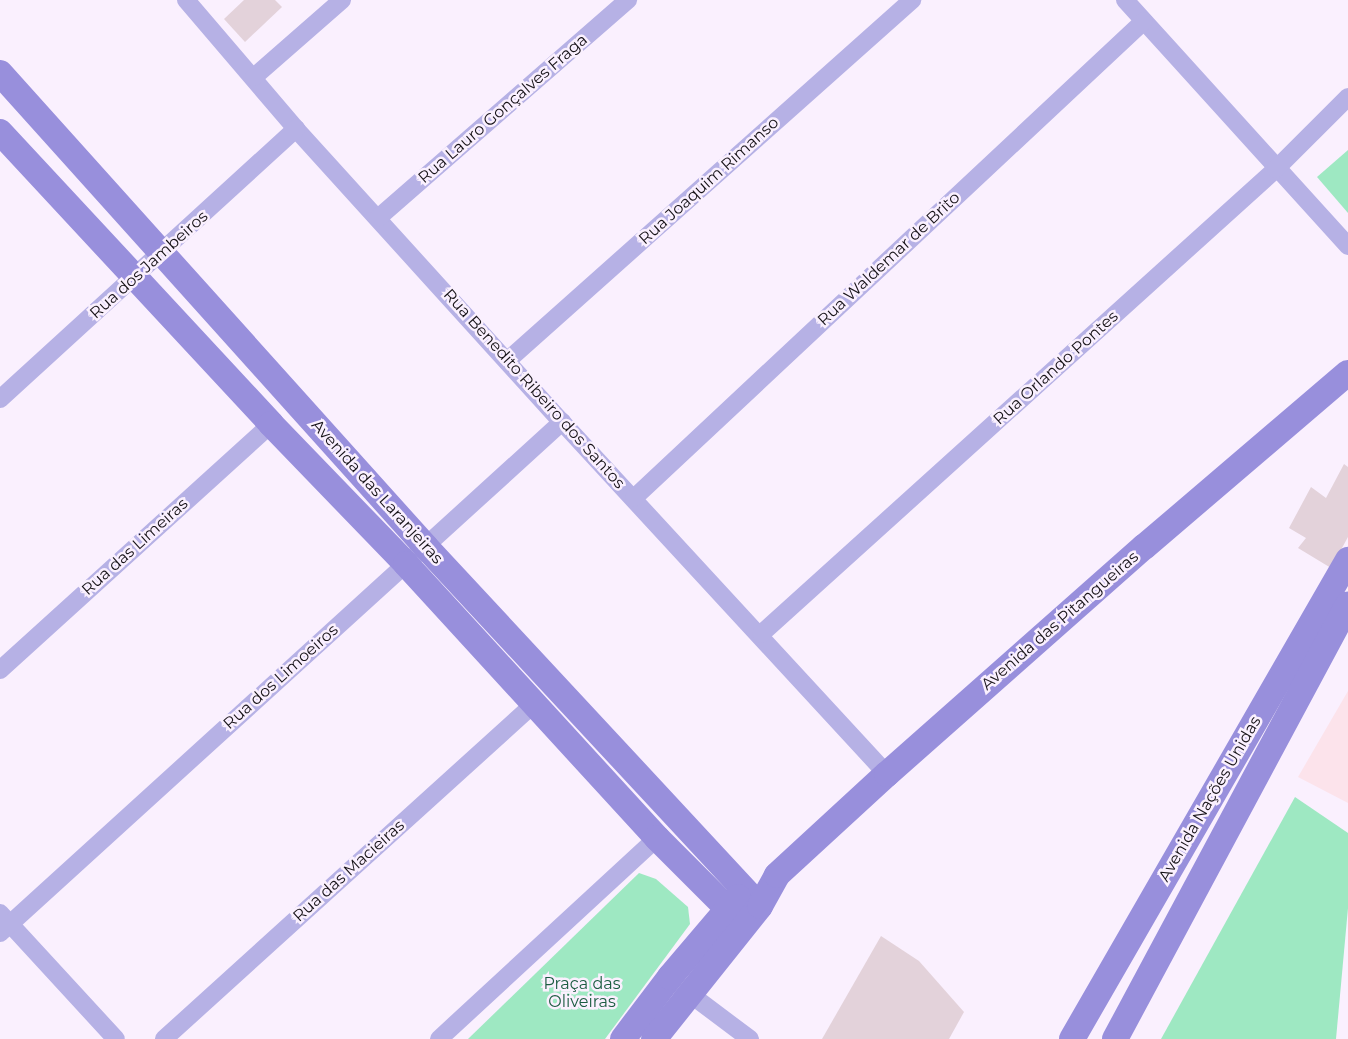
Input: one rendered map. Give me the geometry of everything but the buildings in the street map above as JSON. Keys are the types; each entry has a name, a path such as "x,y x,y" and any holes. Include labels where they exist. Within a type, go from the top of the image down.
{"street":[{"name":"Rua Benedito Ribeiro dos Santos","path":"186,0 296,129 562,422 761,634 887,774"},
{"path":"254,77 342,0"},
{"name":"Rua Lauro Gonçalves Fraga","path":"378,218 628,0"},
{"name":"Rua Joaquim Rimanso","path":"507,361 912,0"},
{"path":"1125,0 1348,246"},
{"name":"Rua Waldemar de Brito","path":"634,498 1144,21"},
{"name":"Avenida das Laranjeiras","path":"0,73 426,547 744,907"},
{"name":"Rua Orlando Pontes","path":"761,634 1276,169 1348,97"},
{"name":"Rua dos Jambeiros","path":"0,399 296,129"},
{"name":"Avenida das Laranjeiras","path":"2,139 406,564 657,838 744,907"},
{"name":"Avenida das Pitangueiras","path":"623,1039 679,985 744,907 777,875 887,774 1144,547 1348,373"},
{"name":"Rua dos Limoeiros","path":"3,923 426,547 562,422"},
{"name":"Rua das Limeiras","path":"0,670 271,424"},
{"name":"Avenida Nações Unidas","path":"1072,1039 1348,560"},
{"name":"Avenida Nações Unidas","path":"1115,1039 1348,604"},
{"name":"Rua das Macieiras","path":"164,1039 535,703"},
{"path":"439,1039 657,838"},
{"path":"3,923 116,1039"},
{"path":"679,985 750,1039"},
{"name":"Avenida das Pitangueiras","path":"654,1039 679,985"}],"shaded area":[{"path":"1348,691 1348,803 1298,777"}],"green space":[{"path":"1348,150 1348,213 1317,177"},
{"path":"1295,797 1348,833 1348,908 1336,1039 1161,1039"},
{"name":"Praça das Oliveiras","path":"639,873 656,879 688,907 690,924 605,1039 468,1039"}]}
